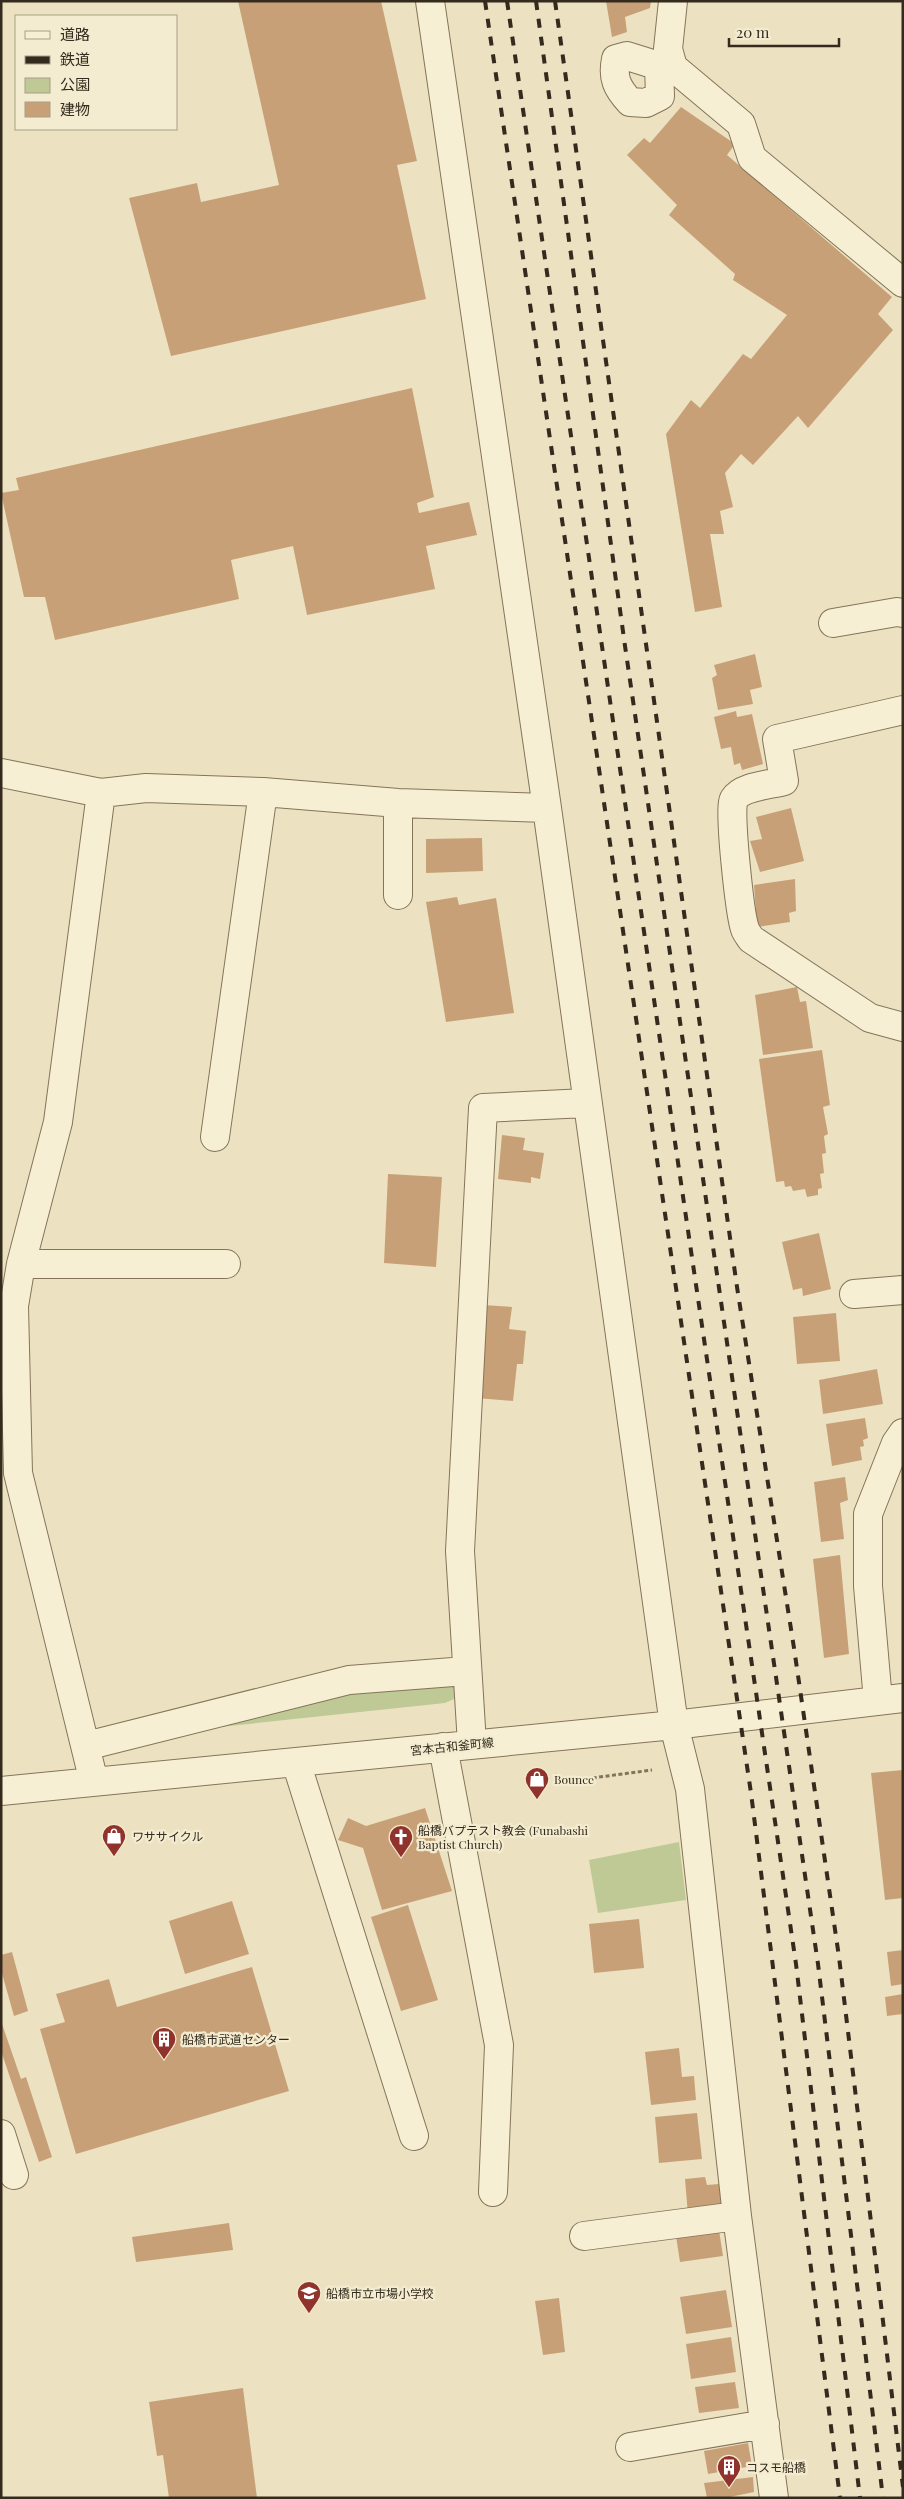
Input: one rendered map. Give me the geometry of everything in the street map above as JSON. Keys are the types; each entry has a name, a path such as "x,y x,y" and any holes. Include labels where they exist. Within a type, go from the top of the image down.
{"street":[{"path":"430,1 547,808 586,1103 674,1725 690,1789 737,2216 774,2498"},
{"path":"673,1 666,66 741,124 752,158 903,283"},
{"path":"833,623 897,612 903,613"},
{"path":"903,710 777,739 784,781 739,792 732,800 732,816 740,899 745,929 750,939 870,1018 903,1027"},
{"path":"1,773 102,793 146,788 263,792 398,803 547,808"},
{"path":"214,1137 263,792"},
{"path":"94,1782 18,1473 8,1307 58,1122 102,793"},
{"path":"398,803 398,895"},
{"path":"472,1744 460,1550 483,1108 586,1103"},
{"path":"21,1264 226,1264"},
{"path":"854,1294 903,1290"},
{"path":"890,1700 868,1586 868,1514 896,1443 903,1433"},
{"path":"86,1746 349,1680 466,1671"},
{"name":"宮本古和釜町線","path":"1,1791 674,1725 890,1700"},
{"path":"443,1747 499,2045 493,2192"},
{"path":"296,1762 414,2136"},
{"path":"1,2134 14,2175"},
{"path":"584,2236 737,2216"},
{"path":"630,2447 765,2424"}],"path":[{"path":"555,1775 570,1781 648,1771"}],"green space":[{"path":"454,1685 456,1689 454,1699 445,1703 201,1729 349,1694"},
{"path":"679,1842 686,1900 598,1913 589,1860"}],"building":[{"path":"238,1 381,1 417,161 397,165 426,299 171,356 129,198 197,183 201,202 279,185"},
{"path":"606,1 651,1 650,8 625,17 627,32 612,37"},
{"path":"681,107 735,144 727,155 892,297 878,314 893,330 808,428 798,416 753,465 741,454 725,473 733,507 720,511 724,534 710,534 722,607 695,612 666,434 691,400 700,408 743,354 751,359 787,315 733,280 735,274 669,215 677,205 627,155 644,138 650,143"},
{"path":"412,388 434,497 417,503 419,513 469,502 477,535 426,546 435,589 307,615 293,546 231,560 239,599 55,640 45,597 24,597 1,493 19,490 16,478"},
{"path":"755,654 762,687 750,690 753,704 718,710 712,678 717,675 714,665"},
{"path":"736,711 737,717 752,714 763,764 742,770 740,763 734,765 731,747 721,749 714,717"},
{"path":"791,808 804,861 760,872 750,841 762,839 756,817"},
{"path":"482,838 483,871 426,873 426,839"},
{"path":"795,879 796,911 789,913 790,922 757,927 754,885"},
{"path":"457,897 459,905 496,898 514,1013 446,1022 426,902"},
{"path":"797,987 800,1002 806,1001 813,1048 763,1055 755,995"},
{"path":"822,1050 830,1105 823,1107 828,1134 824,1136 826,1153 822,1154 824,1173 820,1174 822,1188 818,1189 818,1195 807,1197 805,1189 793,1191 791,1186 785,1187 784,1181 776,1182 759,1059"},
{"path":"502,1135 525,1138 523,1150 544,1153 540,1179 531,1177 531,1183 498,1179"},
{"path":"388,1174 442,1177 436,1267 384,1263"},
{"path":"819,1233 831,1289 803,1296 802,1288 793,1290 782,1242"},
{"path":"483,1305 512,1307 509,1329 526,1331 523,1364 517,1364 513,1401 476,1398"},
{"path":"836,1313 840,1361 797,1364 793,1317"},
{"path":"877,1369 883,1404 823,1414 819,1380"},
{"path":"865,1418 868,1438 863,1440 864,1446 860,1447 862,1460 832,1466 826,1424"},
{"path":"845,1477 848,1500 840,1503 844,1539 821,1542 814,1482"},
{"path":"840,1555 849,1654 824,1658 813,1559"},
{"path":"903,1770 903,1898 885,1900 871,1773"},
{"path":"425,1808 452,1891 382,1910 363,1848 338,1840 348,1818 366,1826"},
{"path":"232,1901 249,1954 185,1974 169,1921"},
{"path":"408,1905 438,2000 401,2011 371,1917"},
{"path":"639,1919 644,1968 594,1973 589,1924"},
{"path":"903,1950 903,1984 891,1986 887,1952"},
{"path":"12,1952 28,2011 14,2016 1,1970 1,1955"},
{"name":"船橋市武道センター","path":"252,1967 289,2091 76,2154 40,2029 65,2022 56,1994 109,1979 117,2007"},
{"path":"903,1994 903,2014 887,2016 885,1997"},
{"path":"1,2021 21,2079 26,2077 52,2157 39,2162 1,2051"},
{"path":"679,2048 682,2077 694,2076 696,2100 651,2105 645,2052"},
{"path":"697,2113 702,2159 659,2163 655,2117"},
{"path":"705,2177 707,2185 719,2184 722,2212 688,2215 685,2179"},
{"path":"229,2223 233,2250 136,2262 132,2237"},
{"path":"719,2230 723,2256 680,2262 676,2236"},
{"path":"726,2290 732,2327 686,2334 680,2297"},
{"path":"559,2298 565,2352 543,2355 535,2301"},
{"path":"731,2337 736,2372 691,2379 686,2344"},
{"path":"735,2382 739,2408 699,2413 695,2387"},
{"path":"243,2388 257,2498 169,2498 163,2455 157,2456 149,2402"},
{"path":"748,2443 752,2466 708,2474 704,2451"},
{"name":"コスモ船橋","path":"753,2477 754,2492 725,2498 707,2498 704,2483"}],"railway":[{"path":"485,1 751,1793 840,2498"},
{"path":"507,1 796,1964 860,2498"},
{"path":"536,1 625,646 818,1964 883,2498"},
{"path":"555,1 737,1287 794,1648 839,1957 903,2487"}],"place":[{"name":"Bounce","path":"537,1800"},
{"name":"ワササイクル","path":"114,1857"},
{"name":"船橋バプテスト教会 (Funabashi Baptist Church)","path":"401,1858"},
{"name":"船橋市武道センター","path":"164,2060"},
{"name":"船橋市立市場小学校","path":"309,2314"},
{"name":"コスモ船橋","path":"729,2488"}]}
